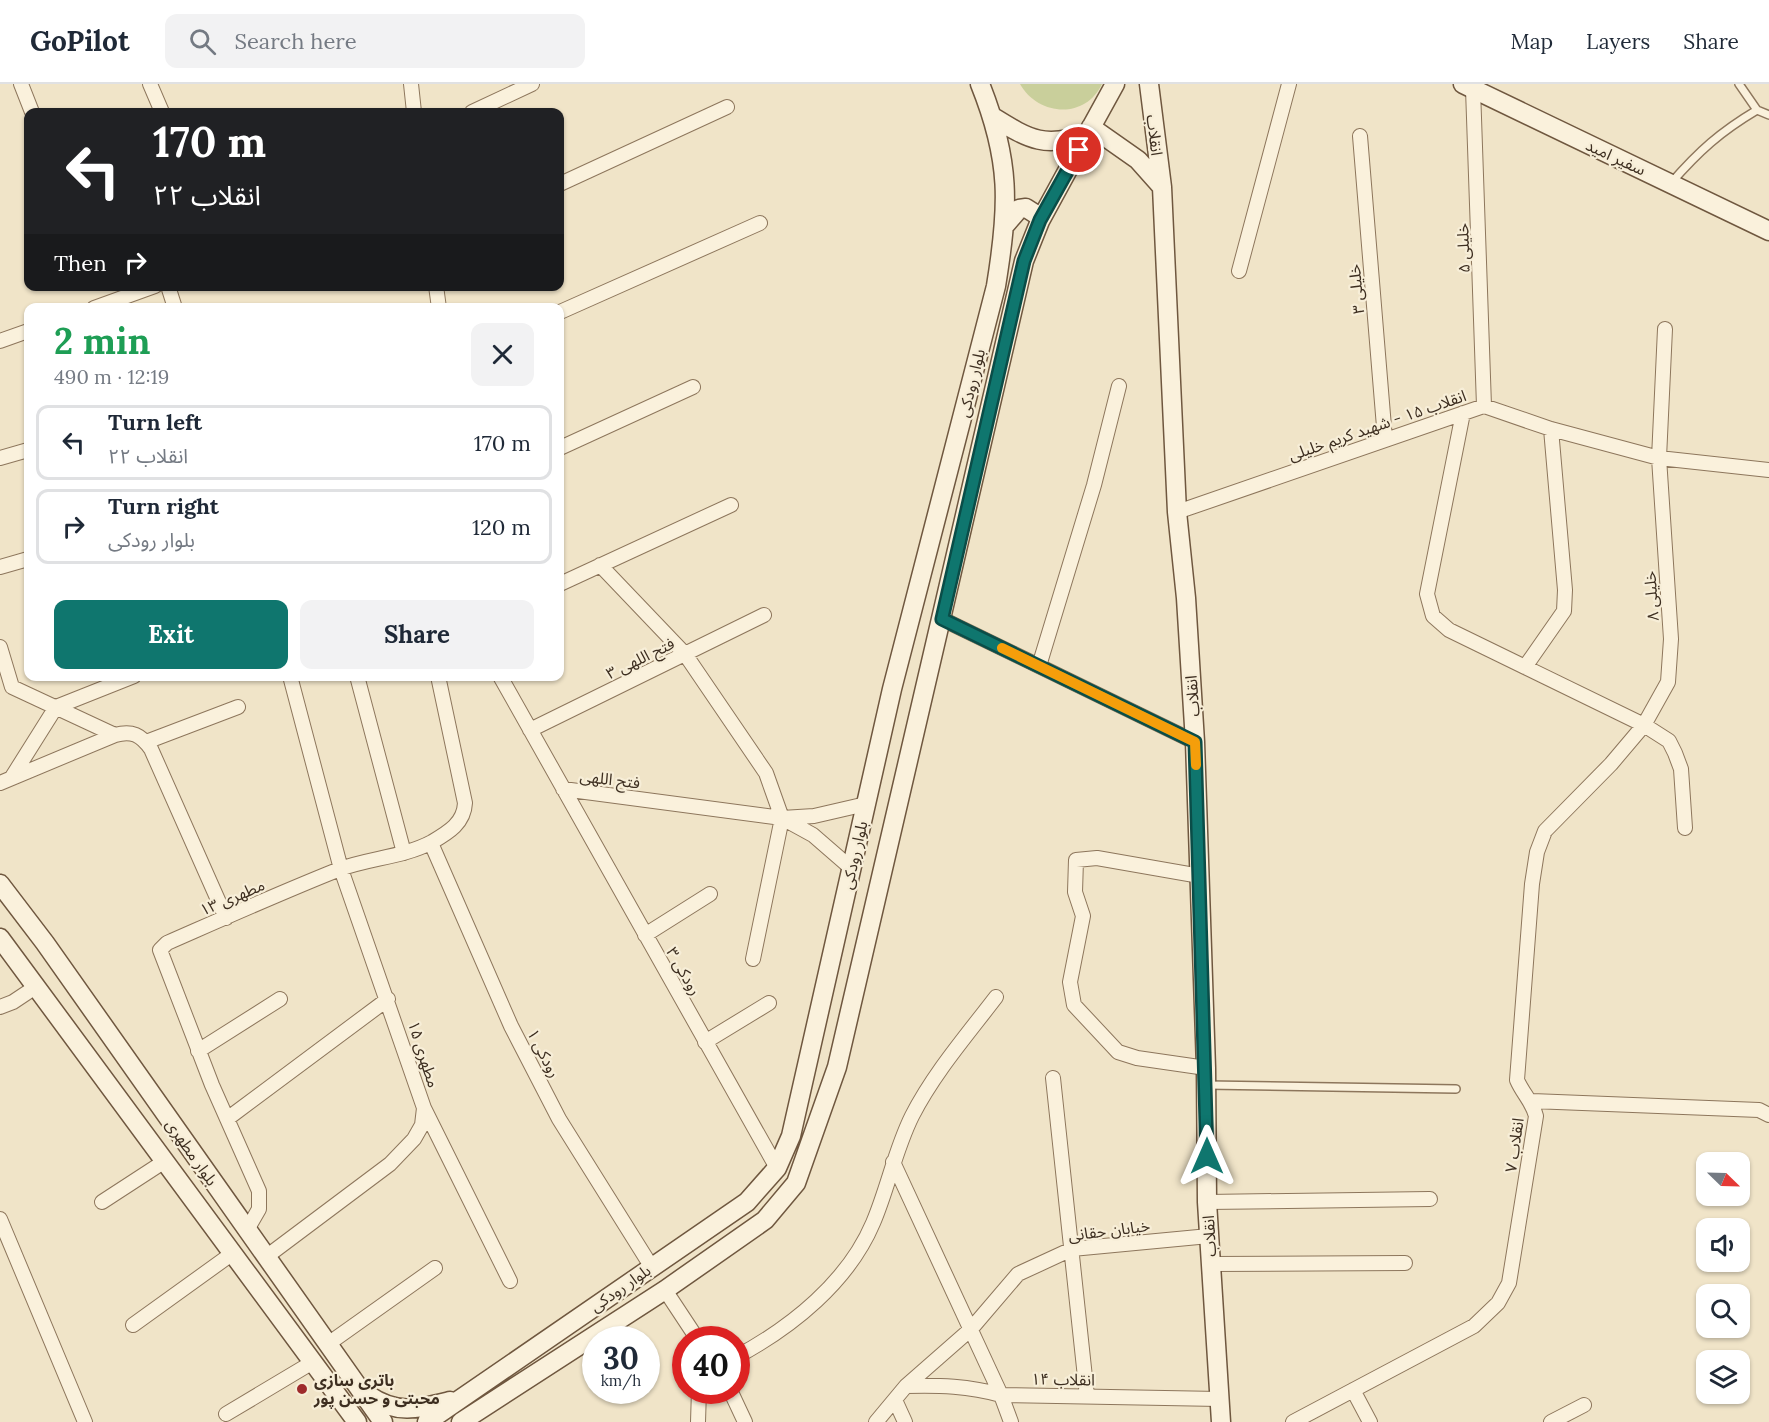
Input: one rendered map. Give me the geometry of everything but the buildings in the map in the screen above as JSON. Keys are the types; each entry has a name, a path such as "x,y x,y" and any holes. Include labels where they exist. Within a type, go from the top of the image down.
{"main road":[{"name":"بلوار رودکی","path":"427,1422 747,1202 777,1168 791,1136 895,678 996,286 1006,224 1005,168 993,117 980,84"},
{"name":"بلوار رودکی","path":"462,1422 665,1290 765,1220 796,1183 837,1067 1024,261 1040,220 1115,84"},
{"name":"انقلاب","path":"1149,84 1162,187 1177,512 1186,598 1195,742 1206,1077 1207,1202 1221,1422"},
{"name":"سفیر امید","path":"1468,86 1769,231"},
{"path":"993,117 1023,136 1043,142 1063,142 1090,130"},
{"name":"انقلاب","path":"1090,130 1138,160 1162,187"},
{"path":"1006,224 1019,209 1026,207 1040,220"},
{"name":"بلوار مطهری","path":"0,884 45,943 383,1422"},
{"name":"بلوار مطهری","path":"0,938 313,1362 342,1406 357,1422"},
{"path":"342,1406 357,1384 384,1406 400,1409 423,1408 461,1398"}],"street":[{"path":"21,84 30,108"},
{"path":"150,84 160,108"},
{"path":"411,84 414,108"},
{"path":"481,108 532,84"},
{"path":"1239,271 1289,84"},
{"name":"خلیلی ۵","path":"1468,86 1484,406"},
{"path":"564,182 727,107"},
{"name":"خلیلی ۳","path":"1360,136 1385,439"},
{"path":"564,310 760,223"},
{"path":"108,303 140,291"},
{"name":"خلیلی ۸","path":"1644,725 1668,682 1671,639 1659,458 1665,329"},
{"path":"0,340 24,332"},
{"path":"1039,666 1094,484 1119,386"},
{"path":"564,446 693,387"},
{"name":"انقلاب ۱۵ - شهید کریم خلیلی","path":"1177,512 1484,406 1551,429 1659,458 1769,470"},
{"path":"1463,413 1427,594 1433,616 1449,630 1644,725 1669,741 1681,770 1685,828"},
{"path":"1525,667 1564,611 1565,590 1551,429"},
{"path":"0,458 24,451"},
{"path":"564,582 731,505"},
{"path":"0,567 24,560"},
{"path":"600,565 685,654 766,773 782,818 753,959"},
{"name":"فتح اللهی ۳","path":"530,730 764,615"},
{"path":"942,619 1195,742"},
{"path":"0,647 12,687 115,735"},
{"path":"6,780 56,707 121,681"},
{"name":"مطهری ۱۵","path":"266,1257 390,1164 414,1140 422,1125 424,1108 341,869 291,681"},
{"path":"358,681 404,853"},
{"name":"مطهری ۱۳","path":"247,1230 259,1209 260,1191 198,1051 160,950 167,943 341,869 404,853 430,843 452,829 465,814 465,803 439,681"},
{"name":"فتح اللهی","path":"503,681 563,789 782,818"},
{"path":"6,780 115,735 125,732 143,739 238,707"},
{"name":"انقلاب ۷","path":"1293,1422 1474,1326 1498,1303 1509,1283 1536,1116 1532,1101 1522,1092 1517,1080 1532,884 1537,852 1545,831 1611,764 1644,725"},
{"path":"143,739 226,918"},
{"name":"رودکی ۳","path":"563,789 777,1168"},
{"path":"782,818 814,816 866,804"},
{"path":"782,818 813,835 851,868"},
{"name":"رودکی ۱","path":"430,843 511,1026 559,1119 651,1266"},
{"path":"1200,876 1097,858 1076,860 1075,892 1083,916 1070,982 1074,1005 1118,1052 1206,1077"},
{"path":"645,935 710,894"},
{"path":"0,1007 13,1002 37,986"},
{"path":"750,1348 784,1326 828,1288 862,1246 874,1222 893,1162 911,1118 927,1090 996,997"},
{"path":"198,1051 280,999"},
{"path":"227,1119 388,999"},
{"path":"705,1042 769,1003"},
{"path":"1053,1078 1087,1396"},
{"path":"1532,1101 1760,1110 1769,1114"},
{"path":"424,1108 510,1281"},
{"path":"102,1202 165,1161"},
{"path":"893,1162 1001,1395 1011,1422"},
{"path":"1207,1202 1430,1199"},
{"path":"0,1220 85,1422"},
{"name":"خیابان حقانی","path":"876,1422 906,1386 970,1329 1018,1274 1072,1249 1209,1236"},
{"path":"133,1325 233,1253"},
{"path":"1211,1264 1405,1263"},
{"path":"328,1344 435,1268"},
{"path":"665,1290 689,1326"},
{"path":"225,1414 313,1362"},
{"name":"انقلاب ۱۴","path":"906,1386 946,1385 978,1388 1001,1395 1219,1399"},
{"path":"1353,1390 1370,1422"},
{"path":"895,1400 905,1422"},
{"path":"698,1422 699,1404"},
{"path":"737,1404 745,1422"},
{"path":"1551,1422 1584,1405"}],"lane":[{"path":"1739,84 1757,110 1769,115"},
{"path":"1671,183 1695,155 1724,129 1757,110"},
{"path":"1206,1077 1456,1089"}],"green space":[{"path":"1020,84 1102,84 1085,104 1061,110 1038,103"}],"slow traffic":[{"path":"1002,648 1195,742 1196,765"}],"place":[{"name":"باتری سازی محبتی و حسن پور","path":"302,1389"}],"route":[{"path":"1079,150 1040,220 1024,261 942,619 1195,742 1207,1156"}]}
